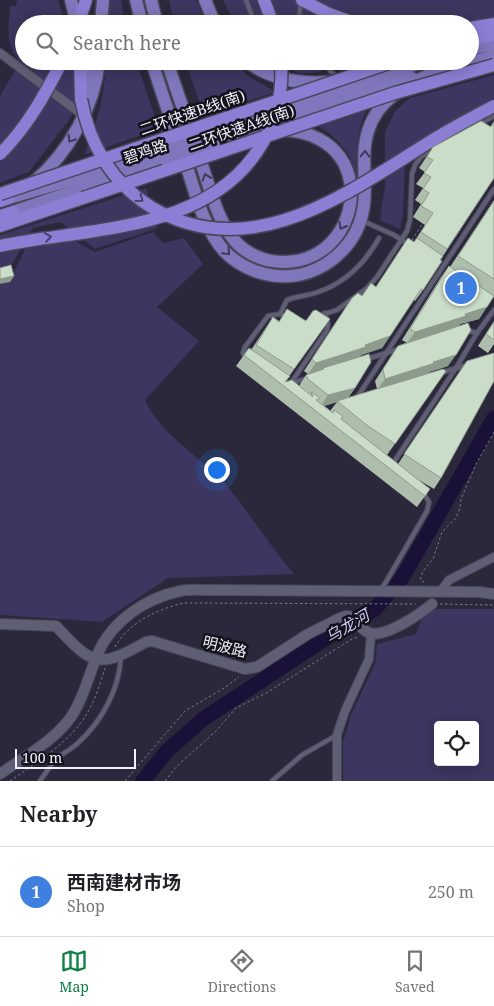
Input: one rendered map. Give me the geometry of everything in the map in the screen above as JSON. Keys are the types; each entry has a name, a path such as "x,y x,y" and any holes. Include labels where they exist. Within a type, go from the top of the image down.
{"highway":[{"path":"81,15 87,0"},
{"path":"85,15 87,0"},
{"path":"264,0 270,15"},
{"path":"302,0 332,15"},
{"path":"479,26 494,24"},
{"path":"479,38 494,34"},
{"name":"二环快速A线(南)","path":"479,70 494,66"},
{"path":"0,154 30,118 57,70"},
{"path":"80,70 80,88 86,122 100,155 115,176 133,194 155,209 180,220 208,227 238,229 270,225 315,209 358,188 448,131 494,106"},
{"path":"0,246 150,220 193,206 219,191 250,163 269,131 279,97 281,70"},
{"name":"二环快速B线(南)","path":"3,198 382,70"},
{"name":"二环快速A线(南)","path":"0,226 375,100 478,70"},
{"name":"碧鸡路","path":"0,216 13,212"}],"main road":[{"path":"71,0 75,15"},
{"path":"102,15 103,0"},
{"path":"136,0 140,15"},
{"path":"151,0 155,15"},
{"path":"204,0 211,15"},
{"path":"479,48 494,44"},
{"path":"479,60 494,56"},
{"path":"85,113 89,87 87,70"},
{"path":"3,198 33,183 48,170 67,145 85,113 94,87 97,70"},
{"path":"155,70 204,213 219,244 235,261 250,269 268,275 288,276 307,273 324,265 339,254 351,240 361,220 366,198 365,143 373,118 396,93 440,70"},
{"path":"170,70 217,208 235,241 256,256 279,262 302,259 317,253 329,244 339,232 346,219 351,196 349,176 337,152 315,136 295,131 260,131 234,137"},
{"path":"261,70 291,81 320,83 342,81 380,70"},
{"name":"碧鸡路","path":"13,212 212,138 385,70"},
{"name":"碧鸡路","path":"212,138 234,137 439,70"},
{"name":"碧鸡路","path":"3,198 165,154"}],"street":[{"path":"0,54 15,64"},
{"path":"23,70 85,113"},
{"path":"440,592 449,580 494,557"},
{"path":"0,774 46,741 71,717 109,634 124,618 139,607 168,594 182,591 211,590 418,591 494,594"},
{"path":"337,781 337,735 345,710 370,659 367,632 384,632 419,615 432,604"},
{"name":"明波路","path":"96,659 108,660 152,641 245,669 257,667 308,634 346,616 353,617 367,632"},
{"path":"0,624 56,626 80,652 96,659"}],"lane":[{"path":"246,0 252,15"},
{"path":"300,15 302,0"},
{"path":"329,70 342,81"},
{"path":"471,129 494,116"},
{"path":"309,317 337,310 377,277 409,226 412,174 415,166 422,156 438,147"},
{"path":"364,398 355,400 494,189"},
{"path":"361,220 401,239 416,250"},
{"path":"280,314 287,300 319,292 347,277 365,260 379,238"},
{"path":"436,264 450,274"},
{"path":"384,462 391,467 477,333 494,310"},
{"path":"308,379 290,385 327,330 328,324 325,313"},
{"path":"252,363 244,358 245,347 268,316 280,314 291,319"},
{"path":"463,330 477,333"},
{"path":"360,362 406,347"},
{"path":"438,374 471,364"},
{"path":"380,591 427,511 429,502 425,493 418,488"},
{"path":"40,781 56,760 88,733 111,700 121,669 122,655"},
{"path":"272,781 302,755 337,735"}],"path":[{"path":"409,245 423,223"},
{"path":"420,580 423,571 432,559 442,532 456,518 461,499 476,464 494,432"},
{"path":"368,603 494,605"},
{"path":"165,781 177,766 216,731 236,708 268,692 352,639 367,632"},
{"path":"125,781 185,710 224,688 250,668"}],"shaded area":[{"path":"17,0 58,0 63,15 15,15 15,55 10,42 9,29 10,6 16,6"},
{"path":"110,0 121,0 124,15 108,15"},
{"path":"169,0 196,0 202,15 172,15"},
{"path":"223,0 494,0 494,29 479,26 479,15 230,15"},
{"path":"15,70 79,70 78,96 71,117 29,172 0,183 0,96"},
{"path":"105,70 139,70 159,129 84,155 100,109"},
{"path":"188,70 242,70 248,76 276,92 204,115"},
{"path":"292,70 324,70 314,73 298,73"},
{"path":"494,75 494,113 452,135 405,165 403,214 400,229 380,220 385,185 385,132 395,111 410,98"},
{"path":"369,106 364,115 359,134 360,184 358,184 353,165 344,148 330,134 313,124"},
{"path":"146,188 158,228 95,249 61,222 33,228 11,266 0,269 0,235"},
{"path":"153,232 163,243 184,238 203,264 157,307 199,341 145,400 160,423 226,485 294,574 168,578 102,622 0,615 0,285 9,282 26,247 71,239 95,252"},
{"path":"436,609 494,609 494,781 343,781 343,743 351,715 375,664 377,644 416,634 422,618"}],"building":[{"path":"481,121 491,127 494,122 494,178 447,249 421,232 433,213 421,206 429,193 423,189 431,177 424,173 433,160 427,157 433,147"},
{"path":"494,201 494,279 458,256"},
{"path":"408,238 414,242 417,238 443,256 440,260 442,261 423,290 421,289 390,336 365,345 366,347 316,363 312,359 352,298 358,293 362,296 371,283 376,287"},
{"path":"11,265 14,276 0,279 0,268"},
{"path":"449,266 494,296 487,307 465,314 466,316 415,332 410,329"},
{"path":"287,309 306,321 313,311 316,310 330,319 294,369 256,345 273,317 279,322"},
{"path":"494,322 494,340 486,334"},
{"path":"468,323 471,330 456,355 385,379 383,369 398,346"},
{"path":"249,348 290,376 285,382 292,380 313,397 311,392 320,398 316,400 333,413 334,410 343,416 341,419 430,489 425,496 244,355"},
{"path":"494,353 494,381 441,478 404,454 467,361"},
{"path":"369,354 371,362 355,388 328,395 308,379 306,375 323,368"},
{"path":"443,369 446,371 395,444 368,426 337,401"}],"waterway":[{"name":"乌龙河","path":"143,781 166,752 203,719 346,625 374,610 402,578 494,418"}],"place":[{"name":"西南建材市场","path":"461,288"}]}
